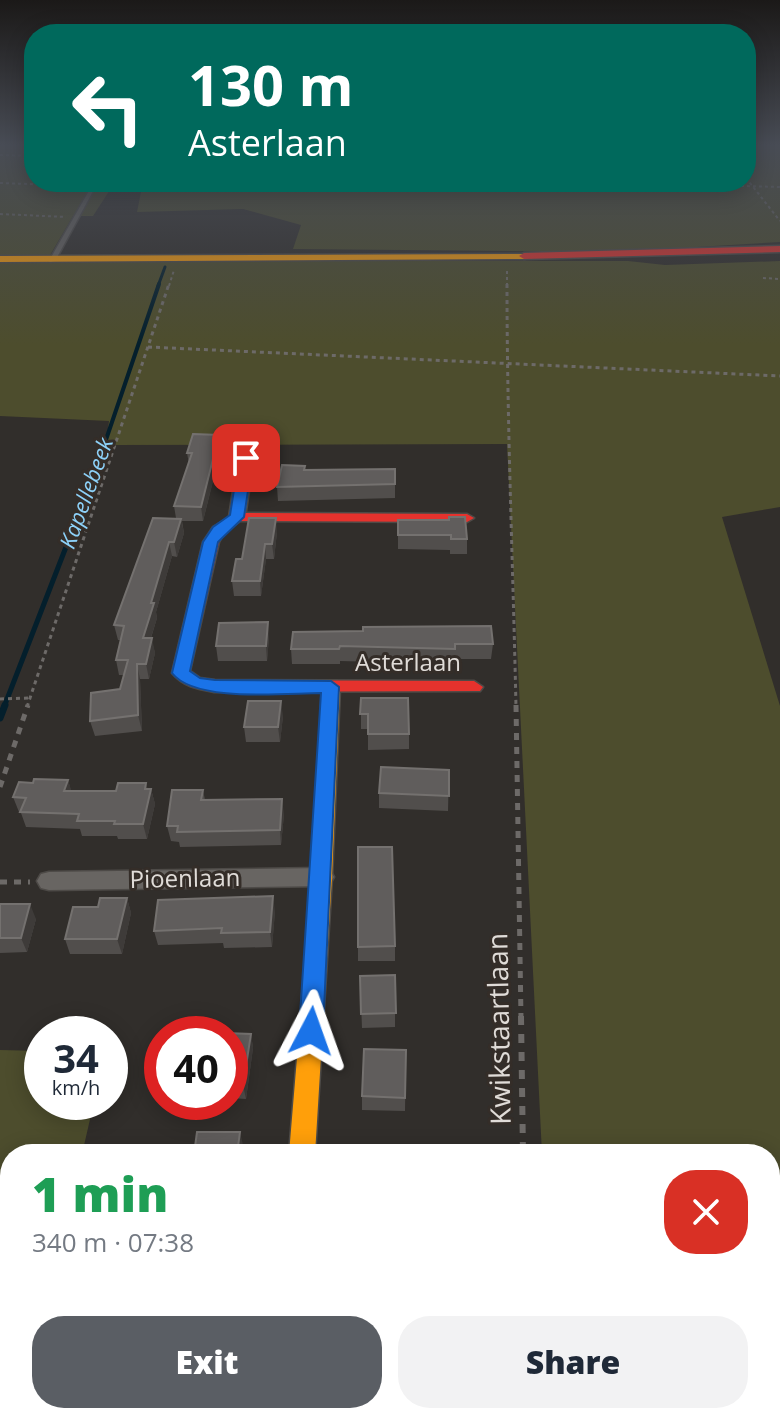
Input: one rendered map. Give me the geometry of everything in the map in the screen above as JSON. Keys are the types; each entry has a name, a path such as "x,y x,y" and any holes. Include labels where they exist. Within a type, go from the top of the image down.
{"main road":[{"path":"0,259 178,261 712,257 780,251"},
{"path":"237,517 467,518"},
{"name":"Asterlaan","path":"237,517 218,530 211,542 181,673 195,683 215,686 474,687"},
{"path":"303,1144 322,877 331,687"}],"street":[{"path":"237,517 246,458"},
{"name":"Pioenlaan","path":"49,881 322,877"}],"lane":[{"path":"52,261 81,211"}],"path":[{"path":"0,214 78,217"},
{"name":"Kwikstaartlaan","path":"506,257 523,1144"},
{"path":"0,787 178,261"},
{"path":"763,278 780,279"},
{"path":"148,347 640,372 780,376"},
{"path":"0,699 30,698"},
{"path":"0,882 49,881"}],"shaded area":[{"path":"0,211 96,211 93,216 73,216 49,257 0,256"},
{"path":"252,211 780,211 780,242 613,252 293,249 301,225"},
{"path":"0,261 628,261 665,265 780,261 780,507 722,517 780,706 780,1144 542,1144 507,444 106,445 109,421 0,416"},
{"path":"0,1050 24,1051 24,1120 90,1120 84,1144 0,1144"}],"building":[{"path":"193,434 219,435 201,507 174,506 192,453 187,453"},
{"path":"282,465 305,466 304,470 395,469 395,484 277,487"},
{"path":"449,517 465,517 467,539 451,539 451,535 398,535 398,520 449,520"},
{"path":"153,518 181,519 174,542 169,542 151,603 154,603 143,638 152,638 146,664 137,664 138,715 90,721 91,693 120,689 128,660 116,660 124,626 114,625"},
{"path":"249,518 276,518 272,544 265,544 260,581 232,581 236,559 242,559"},
{"path":"268,622 266,646 216,646 219,623"},
{"path":"491,626 493,644 455,644 455,649 340,646 339,649 291,649 293,632 363,631 363,627"},
{"path":"361,698 408,698 409,734 368,734 368,714 360,714"},
{"path":"248,701 281,701 278,727 244,727"},
{"path":"381,767 449,770 449,796 379,793"},
{"path":"34,779 68,780 64,791 116,791 118,783 146,783 145,789 151,789 143,824 77,821 79,814 20,812 26,798 13,797 19,782 33,783"},
{"path":"172,790 203,790 201,800 282,799 280,830 177,832 178,826 167,826"},
{"path":"358,847 392,847 395,946 358,947"},
{"path":"273,896 270,932 221,933 222,928 154,931 158,900"},
{"path":"100,898 127,898 117,939 65,939 73,907 98,907"},
{"path":"0,904 30,904 21,938 0,938"},
{"path":"395,975 396,1013 361,1014 360,976"},
{"path":"364,1049 406,1050 405,1098 362,1096"},
{"path":"197,1132 240,1132 238,1144 195,1144"}],"waterway":[{"name":"Kapellebeek","path":"158,286 165,267"},
{"name":"Kapellebeek","path":"96,469 159,284"},
{"name":"Kapellebeek","path":"4,707 97,467"},
{"name":"Kapellebeek","path":"0,718 5,705"}],"traffic: slow":[{"path":"0,259 524,256"},
{"path":"303,1144 322,877 331,687"}],"traffic: jam":[{"path":"524,256 780,249"},
{"path":"467,518 237,517 218,530 211,542 181,673 195,683 215,686 474,687"}],"route":[{"path":"246,458 237,517 218,530 211,542 181,673 195,683 215,686 331,687 311,1031"}]}
